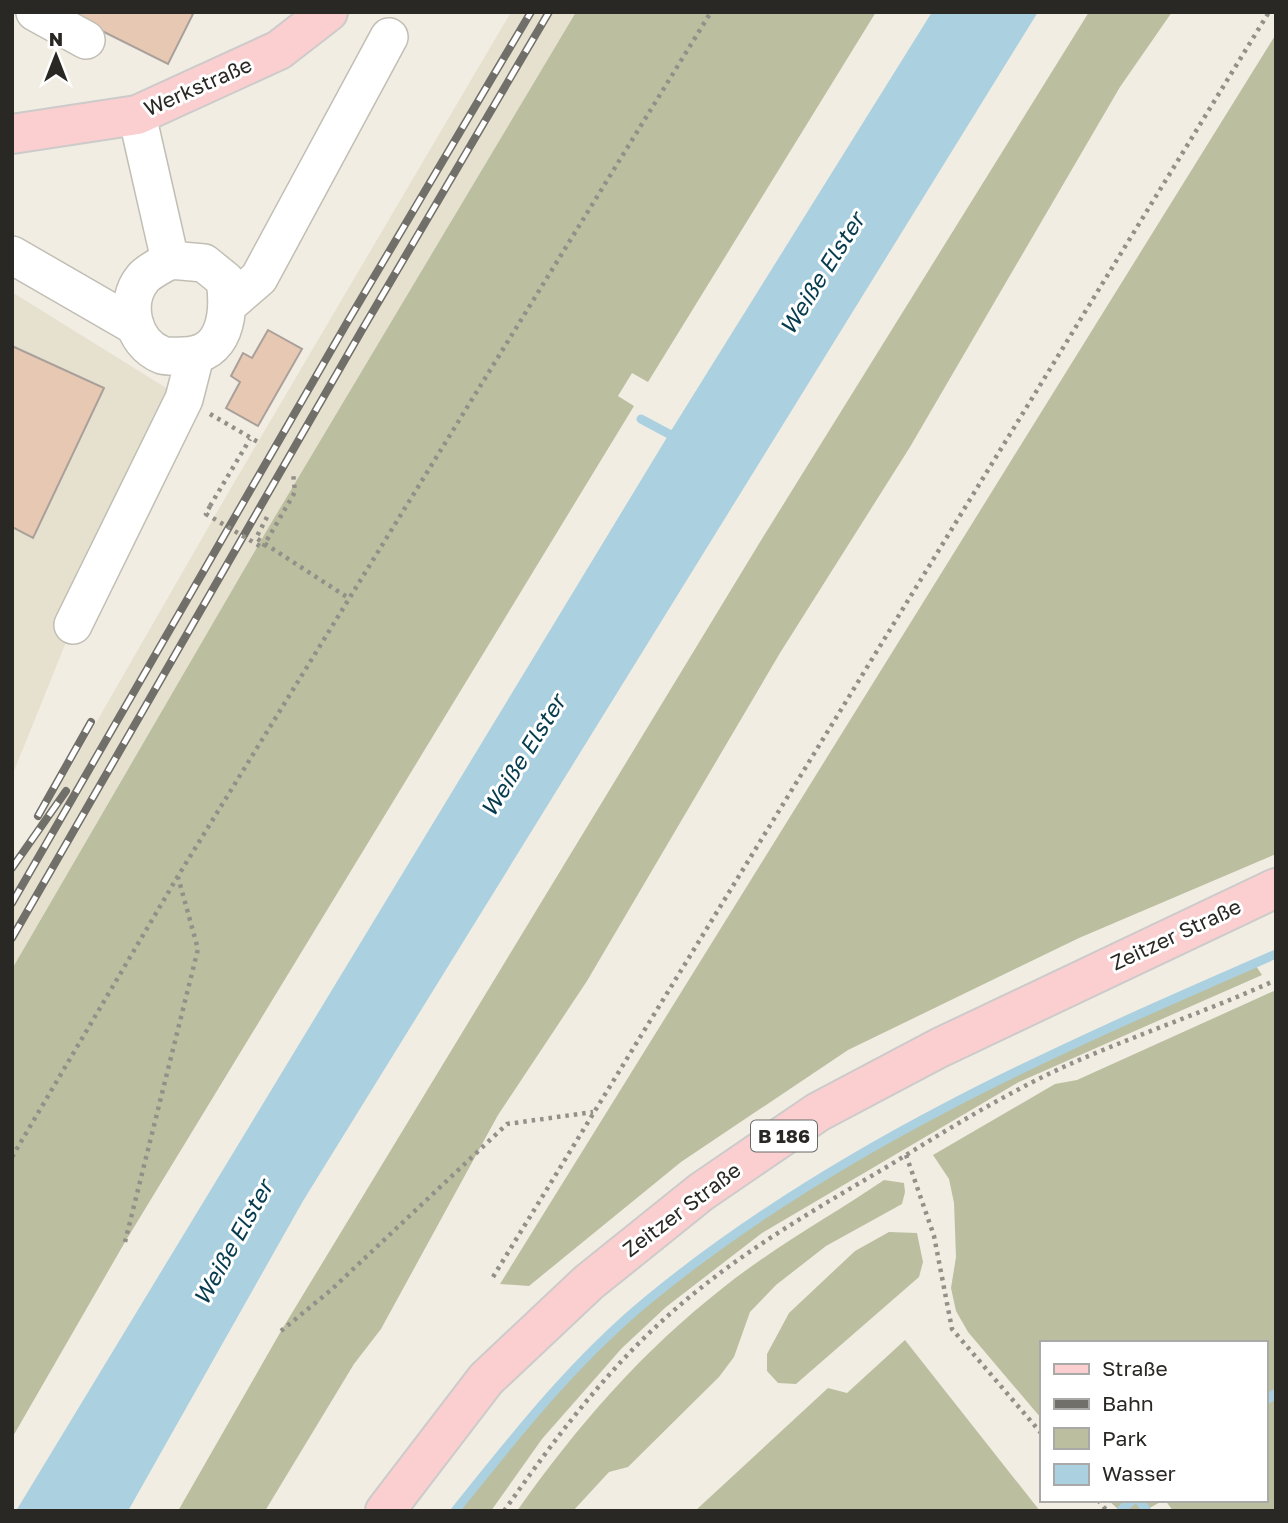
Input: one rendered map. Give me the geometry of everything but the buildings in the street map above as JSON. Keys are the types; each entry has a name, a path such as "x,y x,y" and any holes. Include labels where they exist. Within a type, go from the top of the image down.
{"main road":[{"name":"Werkstraße","path":"12,134 137,115 279,50 328,12"},
{"name":"Zeitzer Straße","path":"385,1511 486,1379 589,1282 701,1192 818,1112 927,1054 1276,888"}],"lane":[{"path":"35,12 86,40"},
{"path":"229,304 259,278 389,37"},
{"path":"137,115 170,260"},
{"path":"12,256 135,326"},
{"path":"170,260 204,263 225,280 229,304 227,323 215,344 195,356 163,355 143,342 135,326 131,305 143,278 170,260"},
{"path":"73,625 184,399 195,356"}],"path":[{"path":"12,1157 178,876 583,215 711,12"},
{"path":"493,1278 1269,12"},
{"path":"184,399 258,442"},
{"path":"250,439 206,514 263,548 295,492 293,472"},
{"path":"267,517 256,538 350,599"},
{"path":"125,1242 198,949 178,876"},
{"path":"504,1511 588,1399 628,1354 671,1313 767,1240 905,1155 1022,1088 1071,1064 1276,981"},
{"path":"281,1331 331,1290 507,1124 593,1112"},
{"path":"905,1155 934,1236 952,1329 1040,1432"}],"shaded area":[{"path":"511,12 576,12 267,530 12,969 12,869 228,493"},
{"path":"12,292 184,399 73,625 12,776"}],"green space":[{"path":"576,12 876,12 648,382 632,373 618,396 634,406 125,1242 12,1438 12,969 267,530"},
{"path":"1089,12 1172,12 1120,87 910,447 780,653 587,981 498,1115 381,1329 354,1364 265,1511 178,1511 281,1331 760,542"},
{"path":"1276,34 1276,854 1079,938 848,1050 681,1162 529,1286 500,1284"},
{"path":"1254,963 1262,975 1019,1082 762,1233 666,1307 622,1348 542,1439 491,1511 455,1511 570,1374 620,1324 716,1247 788,1198 939,1111 1095,1034"},
{"path":"1276,990 1276,1511 1173,1511 1166,1502 1267,1502 1267,1341 1040,1341 1040,1417 968,1332 956,1311 951,1288 956,1257 954,1203 949,1179 933,1155 1055,1084 1077,1080"},
{"path":"884,1180 904,1183 902,1204 826,1246 776,1285 750,1312 734,1357 719,1377 628,1467 609,1472 573,1511 517,1511 587,1420 666,1337 743,1272"},
{"path":"889,1232 917,1233 923,1262 919,1277 796,1384 778,1383 767,1371 767,1354 789,1313 855,1251"},
{"path":"905,1340 1040,1511 695,1511 828,1388 847,1393"},
{"path":"1110,1502 1160,1502 1144,1511 1120,1511"}],"water":[{"name":"Weiße Elster","path":"932,12 1038,12 303,1201 128,1511 16,1511 669,434"}],"waterway":[{"path":"641,419 669,434 681,436"},
{"path":"455,1511 523,1427 595,1348 648,1300 720,1245 794,1194 871,1148 1030,1065 1276,954"},
{"path":"1267,1400 1276,1393"},
{"path":"1122,1509 1131,1502"},
{"path":"1140,1502 1147,1511"}],"railway":[{"path":"12,903 348,321 531,12"},
{"path":"12,938 362,330 549,12"},
{"path":"38,816 91,722"},
{"path":"12,868 66,791"}]}
